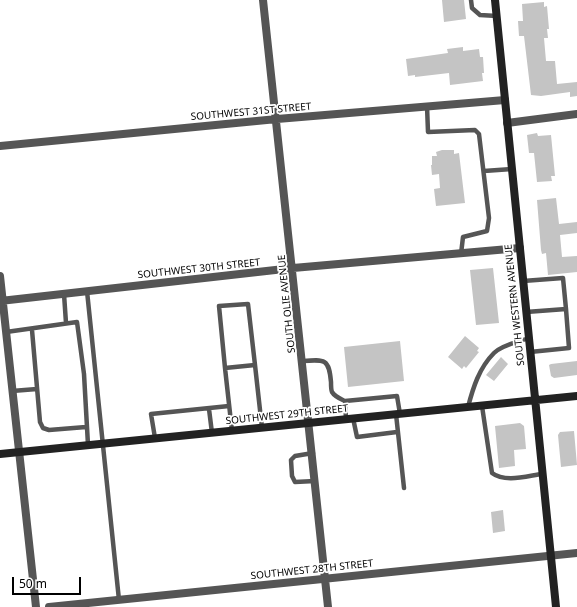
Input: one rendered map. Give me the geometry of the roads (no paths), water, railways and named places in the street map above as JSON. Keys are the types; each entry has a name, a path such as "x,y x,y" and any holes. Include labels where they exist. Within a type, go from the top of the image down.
{"main road":[{"name":"SOUTH WESTERN AVENUE","path":"495,0 556,607"},
{"name":"SOUTHWEST 29TH STREET","path":"0,454 577,396"}],"street":[{"name":"SOUTH OLIE AVENUE","path":"263,0 303,360 328,607"},
{"name":"SOUTHWEST 31ST STREET","path":"0,146 277,119 505,100"},
{"path":"507,123 577,114"},
{"name":"SOUTHWEST 30TH STREET","path":"2,301 293,268 520,248"},
{"path":"0,276 36,607"},
{"name":"SOUTHWEST 28TH STREET","path":"49,607 577,553"}],"lane":[{"path":"471,0 472,8 480,15 497,16"},
{"path":"427,106 428,132 475,130 479,134 489,218 487,230 463,237 461,254"},
{"path":"484,171 512,169"},
{"path":"523,281 563,278 569,348 530,352"},
{"path":"87,291 119,600"},
{"path":"64,294 66,323"},
{"path":"232,431 219,306 248,304 262,428"},
{"path":"526,312 566,309"},
{"path":"6,332 32,330 41,326 77,322 84,374 88,445"},
{"path":"32,330 40,422 45,430 86,427"},
{"path":"468,407 478,375 494,352 508,345 529,338"},
{"path":"303,360 318,359 326,362 329,367 332,392 336,397 345,401 397,396 397,432 404,488"},
{"path":"225,368 254,365"},
{"path":"12,391 37,389"},
{"path":"345,401 357,437 397,432"},
{"path":"155,438 151,414 229,406"},
{"path":"482,406 492,473 497,477 507,478 542,474"},
{"path":"209,409 212,433"},
{"path":"312,453 295,456 291,460 292,476 295,482 315,480"}]}
